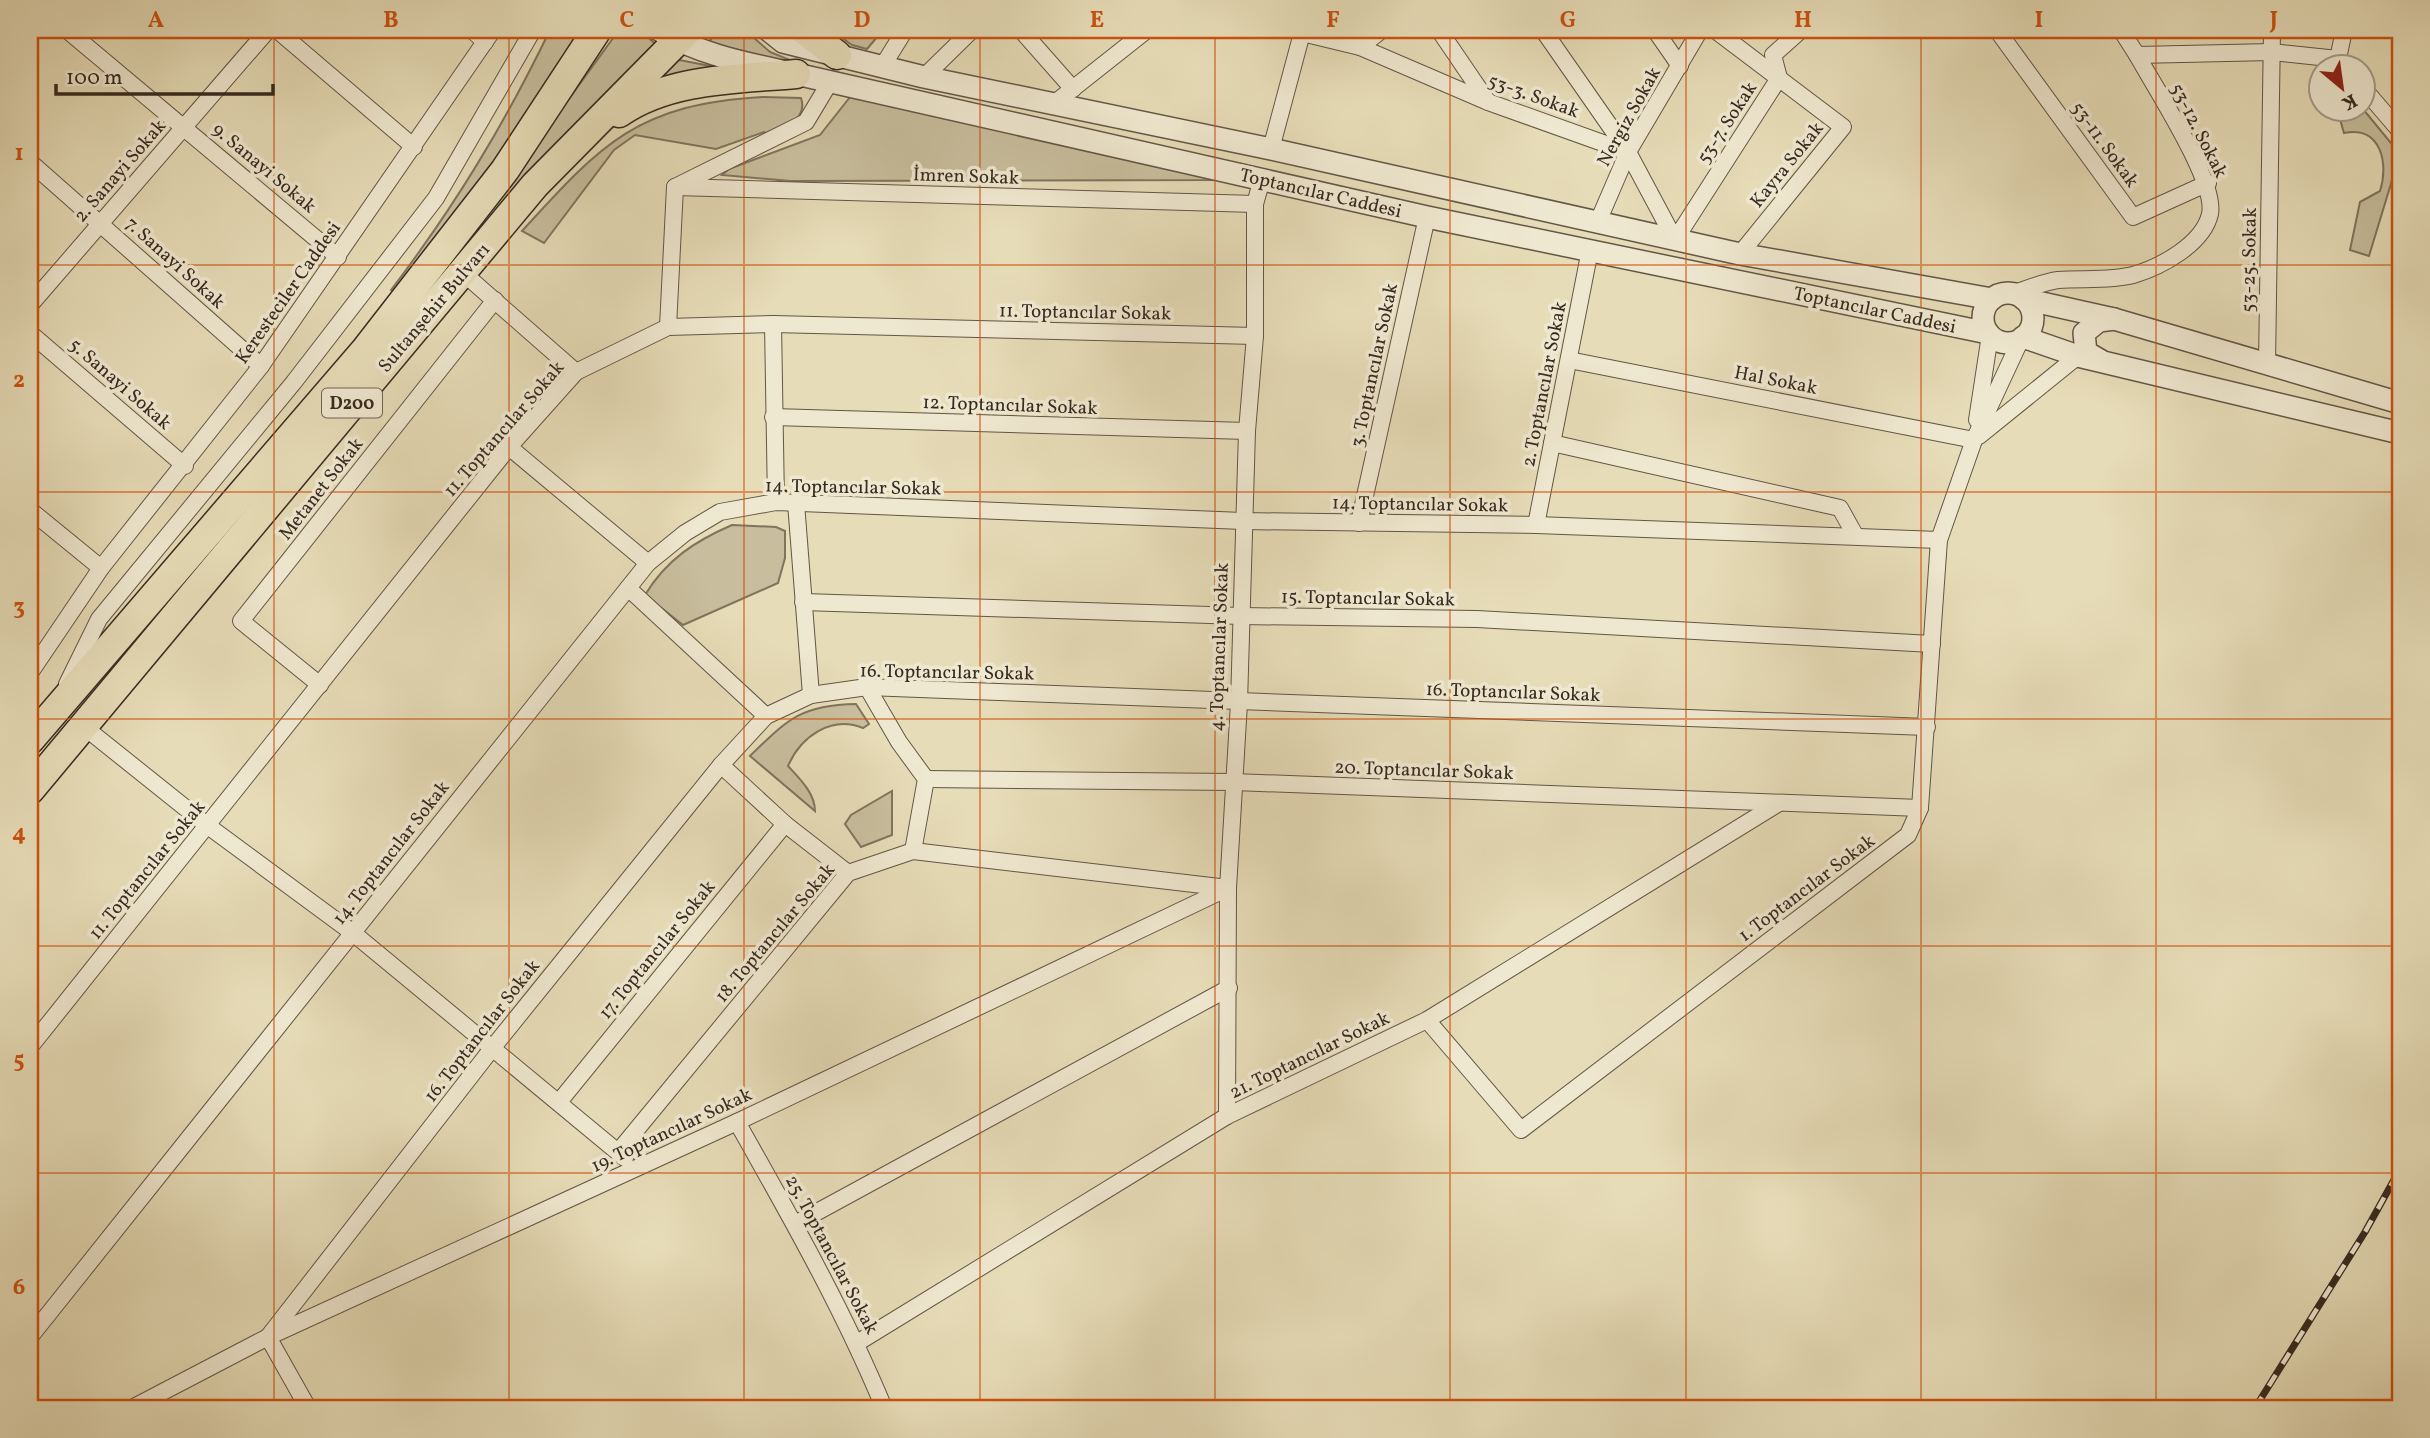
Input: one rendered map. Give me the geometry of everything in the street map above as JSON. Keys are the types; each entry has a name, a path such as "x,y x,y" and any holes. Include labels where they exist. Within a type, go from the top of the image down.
{"highway":[{"name":"Sultanşehir Bulvarı","path":"30,740 366,349 505,170 597,30"},
{"path":"804,30 833,69"},
{"name":"Sultanşehir Bulvarı","path":"30,790 534,185 579,140 675,34"},
{"path":"579,140 640,98 708,82 796,74"}],"street":[{"name":"9. Sanayi Sokak","path":"67,30 338,257"},
{"name":"2. Sanayi Sokak","path":"30,305 268,30"},
{"path":"277,30 414,147"},
{"path":"472,30 489,36"},
{"path":"51,716 99,619 294,382 436,198 533,30"},
{"name":"Toptancılar Caddesi","path":"768,30 783,43 833,69 1262,179 1989,334"},
{"path":"881,67 905,30"},
{"path":"924,77 972,30"},
{"path":"1021,30 1073,89"},
{"name":"53-3. Sokak","path":"1338,30 1360,47 1488,102 1628,152"},
{"path":"1271,149 1302,33 1360,47 1382,30"},
{"path":"1439,30 1488,102"},
{"path":"1543,30 1628,152 1675,240"},
{"path":"1655,30 1680,66"},
{"name":"Nergiz Sokak","path":"1597,224 1628,152 1700,30"},
{"name":"Kayra Sokak","path":"1716,30 1843,127 1740,254"},
{"name":"53-7. Sokak","path":"1675,240 1779,78 1773,54 1801,30"},
{"name":"53-11. Sokak","path":"1997,30 2133,217 2208,183"},
{"name":"53-12. Sokak","path":"2009,297 2055,281 2131,275 2153,268 2185,249 2203,230 2211,212 2208,183 2121,30"},
{"name":"53-25. Sokak","path":"2267,364 2272,30"},
{"path":"2342,52 2344,30"},
{"path":"1056,102 1137,33"},
{"name":"Toptancılar Caddesi","path":"675,34 736,60 796,74 881,67 1056,102 1740,254 2009,297 2114,319 2400,403"},
{"name":"Keresteciler Caddesi","path":"30,673 101,568 185,466 261,366 489,36"},
{"path":"2137,55 2272,52 2308,58"},
{"path":"668,327 675,187 806,122 833,69"},
{"path":"2378,104 2399,127"},
{"name":"7. Sanayi Sokak","path":"30,162 261,366"},
{"name":"4. Toptancılar Sokak","path":"1227,1116 1228,888 1239,703 1242,521 1255,336 1255,204 1262,179"},
{"name":"İmren Sokak","path":"675,187 1255,204"},
{"name":"3. Toptancılar Sokak","path":"1359,523 1427,216"},
{"name":"2. Toptancılar Sokak","path":"1536,525 1590,250"},
{"path":"462,272 576,372"},
{"path":"2022,338 2032,318 2031,310 2009,297 1983,315 1989,334 2006,342 2022,338 2078,356 2400,433"},
{"name":"Metanet Sokak","path":"320,685 241,621 495,300"},
{"path":"2100,360 2086,352 2084,333 2099,321 2114,319"},
{"path":"773,324 776,502"},
{"name":"11. Toptancılar Sokak","path":"30,1047 509,447 576,372 668,327 773,324 1255,336"},
{"name":"5. Sanayi Sokak","path":"30,333 185,466"},
{"name":"1. Toptancılar Sokak","path":"1974,440 1989,334"},
{"name":"1. Toptancılar Sokak","path":"1427,1020 1521,1130 1908,835 1920,808 1939,540 1974,440 2022,338"},
{"path":"1974,440 2078,356"},
{"name":"Hal Sokak","path":"1569,360 1974,440"},
{"name":"12. Toptancılar Sokak","path":"773,417 1247,431"},
{"path":"1552,443 1840,508 1855,535"},
{"path":"509,447 648,563"},
{"name":"14. Toptancılar Sokak","path":"30,1337 648,563 685,533 720,512 776,502 1242,521 1536,525 1939,540"},
{"path":"796,503 811,695"},
{"path":"30,510 101,568"},
{"path":"628,588 766,716"},
{"name":"15. Toptancılar Sokak","path":"803,602 1241,616 1477,619 1932,644"},
{"path":"867,687 899,742 926,779 913,851"},
{"name":"16. Toptancılar Sokak","path":"268,1337 494,1046 721,765 766,716 811,695 867,687 1927,727"},
{"path":"82,726 208,826 353,933 494,1046 635,1166"},
{"path":"721,765 785,824 848,873"},
{"name":"20. Toptancılar Sokak","path":"926,779 1234,782 1920,808"},
{"name":"21. Toptancılar Sokak","path":"857,1343 1227,1116 1427,1020 1779,803"},
{"name":"17. Toptancılar Sokak","path":"559,1102 785,824"},
{"name":"18. Toptancılar Sokak","path":"618,1152 848,873 913,851 1228,888"},
{"name":"19. Toptancılar Sokak","path":"132,1408 268,1337 441,1260 635,1166 737,1122 1228,888"},
{"path":"795,1224 1229,988"},
{"name":"25. Toptancılar Sokak","path":"737,1122 795,1224 857,1343 884,1408"},
{"path":"268,1337 308,1408"}],"shaded area":[{"path":"550,30 593,30 398,297 391,290 477,164 515,99"},
{"path":"619,30 641,30 661,50 356,392"},
{"path":"719,30 745,30 770,52 814,70 706,45"},
{"path":"831,30 883,30 867,49 852,45"},
{"path":"669,58 731,70 639,87"},
{"path":"763,97 801,98 799,116 771,135 764,132 716,149 635,135 614,150 544,243 522,231 576,174 600,152 626,134 653,119 684,109 720,101"},
{"path":"850,97 984,124 1228,180 790,181 722,175 729,169 820,135"},
{"path":"2341,122 2374,122 2400,154 2369,256 2350,250 2360,202 2380,191 2383,180 2382,159 2374,141 2366,135 2357,132 2344,133"},
{"path":"732,525 776,527 785,531 785,558 778,583 683,625 645,595 662,572 682,553"},
{"path":"856,704 869,724 863,728 840,724 819,731 801,746 788,766 809,792 815,811 750,756 797,716 822,707"},
{"path":"892,791 892,835 861,847 845,824 851,815"}],"railway":[{"path":"2255,1408 2365,1232 2400,1169"}]}
